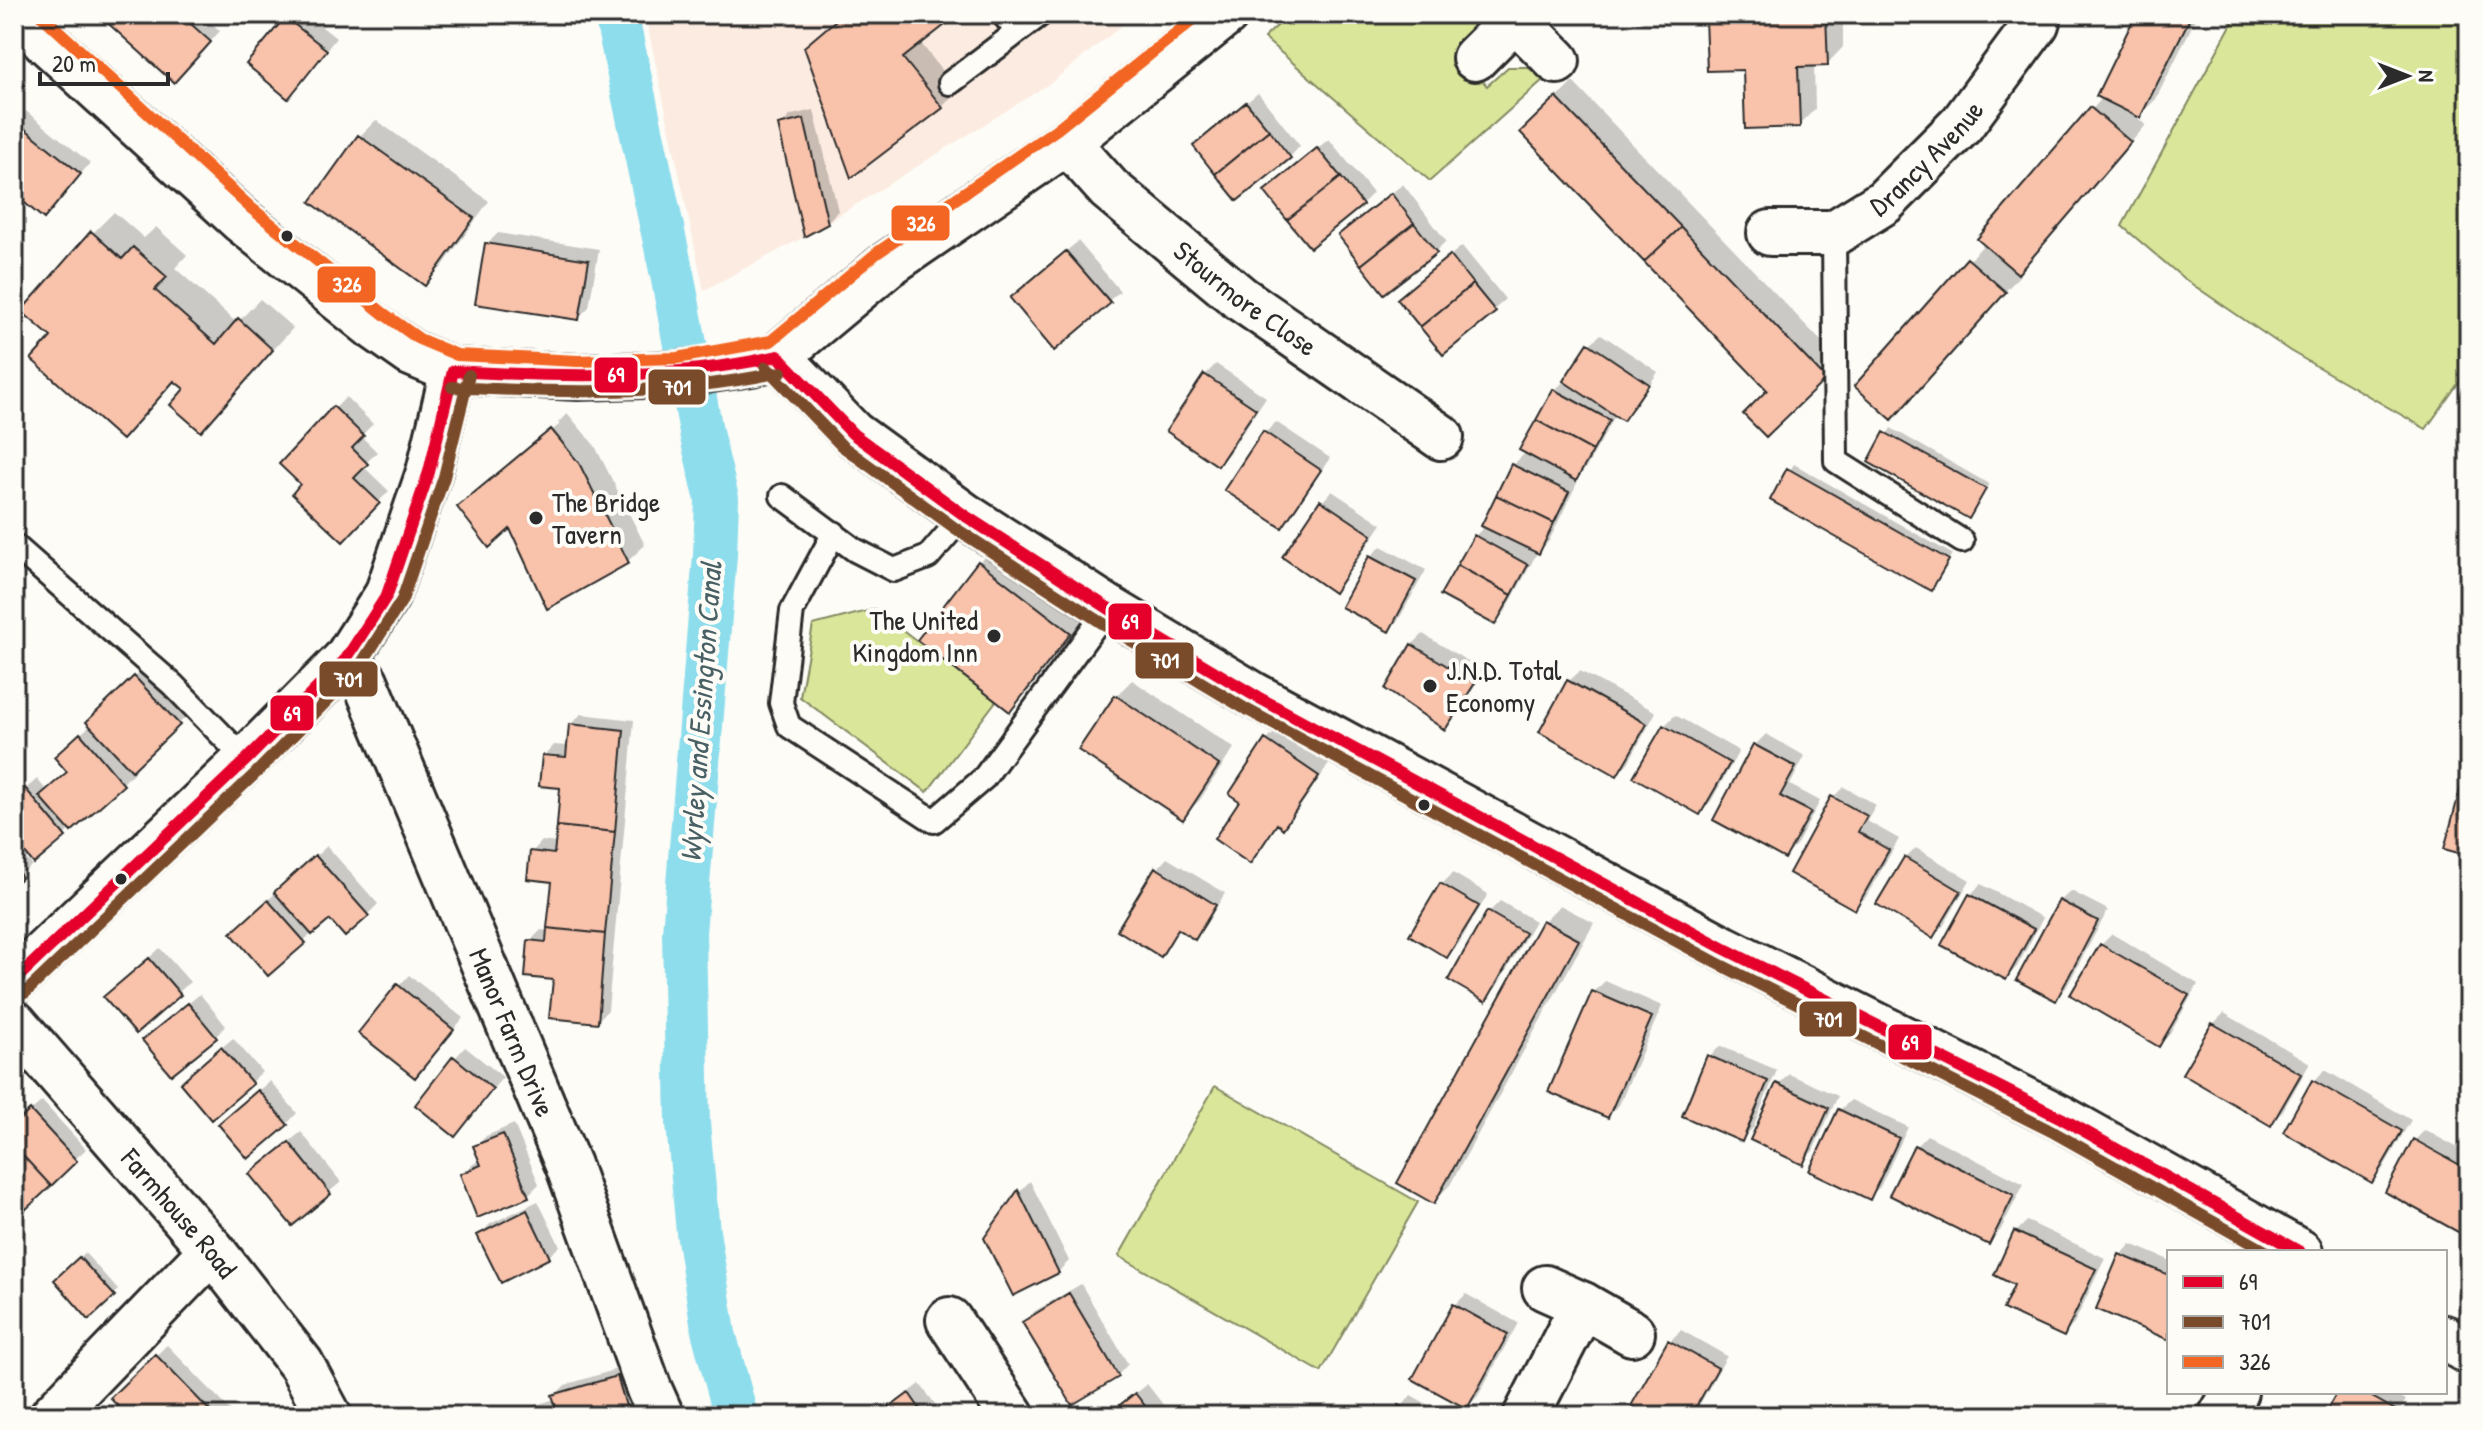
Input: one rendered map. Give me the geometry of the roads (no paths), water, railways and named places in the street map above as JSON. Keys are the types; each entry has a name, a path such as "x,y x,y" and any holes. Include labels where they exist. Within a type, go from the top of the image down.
{"street":[{"path":"16,14 241,220 411,353 453,371 578,377 678,374 765,359 887,265 1067,142 1203,21"},
{"name":"Drancy Avenue","path":"1834,233 1884,202 1962,124 2036,24 2039,14"},
{"path":"1475,58 1513,16 1557,61"},
{"name":"Stourmore Close","path":"1067,142 1109,189 1240,298 1441,437"},
{"path":"1770,233 1834,233"},
{"path":"765,359 853,434 964,515 1108,608 1252,694 1723,948 2061,1118 2296,1250"},
{"path":"14,981 246,760 346,659 387,595 429,472 453,371"},
{"name":"Manor Farm Drive","path":"346,659 365,681 556,1136 661,1416"},
{"name":"Farmhouse Road","path":"14,1023 212,1250 301,1364 329,1416"},
{"path":"52,1416 212,1250"},
{"path":"1526,1416 1564,1296 1632,1333"},
{"path":"949,1320 1012,1416"},
{"path":"2447,1339 2469,1352"},
{"path":"2221,1416 2234,1394"}],"lane":[{"path":"950,83 1010,22 1041,14"},
{"path":"1834,233 1836,461 1962,541"},
{"path":"782,496 855,550 894,570 928,557 964,515"},
{"path":"834,533 792,611 781,703 789,726 934,821 984,778 1108,608"},
{"path":"14,545 173,685 246,760"}],"waterway":[{"name":"Wyrley and Essington Canal","path":"616,14 717,499 684,933 688,1123 698,1232 714,1334 736,1416"}],"place":[{"name":"The Bridge Tavern","path":"536,518"},
{"name":"The United Kingdom Inn","path":"994,636"},
{"name":"J.N.D. Total Economy","path":"1430,686"}]}
